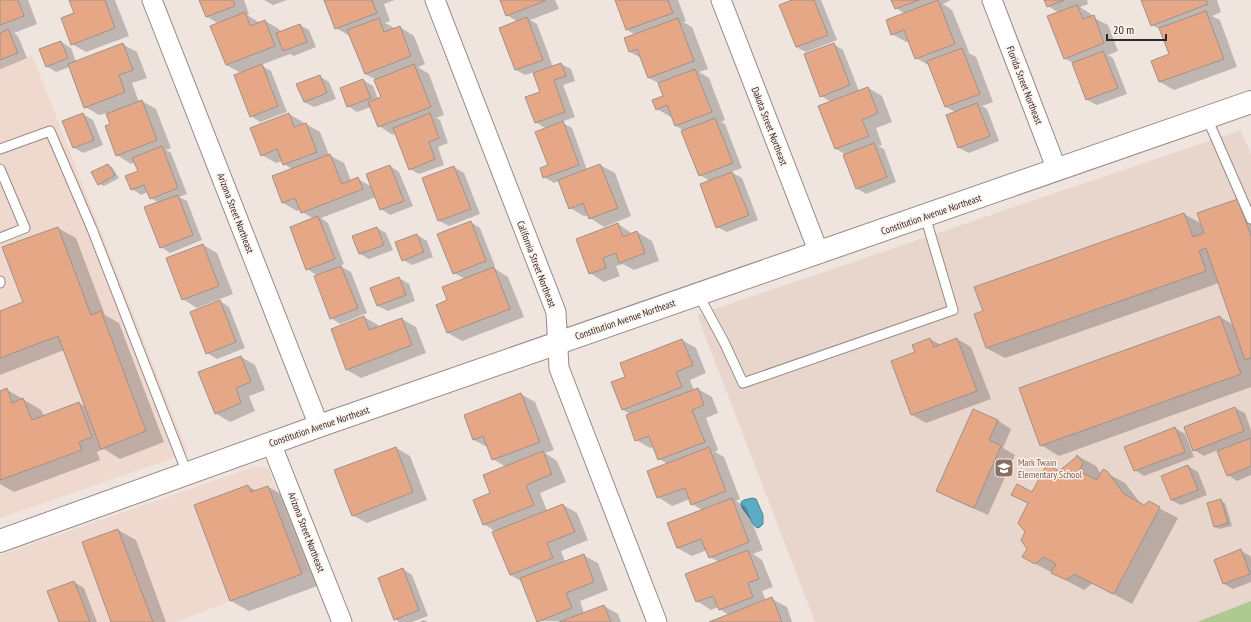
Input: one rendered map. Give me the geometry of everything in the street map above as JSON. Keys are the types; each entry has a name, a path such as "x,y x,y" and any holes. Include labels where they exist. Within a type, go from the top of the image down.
{"street":[{"name":"Arizona Street Northeast","path":"152,0 319,426"},
{"name":"California Street Northeast","path":"434,0 556,312 559,368 657,622"},
{"name":"Dakota Street Northeast","path":"721,0 819,253"},
{"name":"Florida Street Northeast","path":"992,0 1057,170"},
{"name":"Constitution Avenue Northeast","path":"0,541 271,442 1251,102"},
{"name":"Arizona Street Northeast","path":"271,442 342,622"}],"lane":[{"path":"1207,118 1251,219"},
{"path":"0,149 50,131 92,229 187,473"},
{"path":"0,169 25,228 0,238"},
{"path":"698,294 724,342 743,383 953,310 925,216"}],"shaded area":[{"path":"32,55 188,453 0,518 0,68"},
{"name":"Mark Twain Elementary School","path":"1241,130 1251,155 1251,622 815,622 697,315"},
{"path":"257,466 268,469 309,571 176,622 0,622 0,555"}],"green space":[{"path":"1251,601 1251,622 1197,622"}],"water":[{"path":"752,498 756,499 763,515 763,524 757,528 742,507 741,502"}],"building":[{"path":"0,0 18,0 24,16 0,25"},
{"path":"69,0 105,0 115,28 71,45 61,18 74,13"},
{"path":"199,0 233,0 235,6 206,17"},
{"path":"324,0 372,0 377,13 335,29"},
{"path":"500,0 545,0 545,1 506,16"},
{"path":"615,0 668,0 673,13 626,30"},
{"path":"792,0 814,0 828,35 796,47 779,5"},
{"path":"891,0 919,0 895,9"},
{"path":"938,0 955,44 915,59 904,30 891,35 886,20"},
{"path":"1044,0 1064,0 1047,7"},
{"path":"1141,0 1206,0 1208,4 1151,26"},
{"path":"1077,5 1083,19 1094,15 1104,43 1064,59 1047,16"},
{"path":"1206,11 1224,59 1159,82 1151,61 1169,54 1159,28"},
{"path":"245,12 250,26 265,20 275,46 226,65 210,26"},
{"path":"527,17 543,60 515,70 499,28"},
{"path":"379,18 384,32 400,26 411,56 365,74 347,30"},
{"path":"678,18 694,61 648,78 637,49 629,52 624,38"},
{"path":"300,24 307,42 283,51 276,33"},
{"path":"8,29 18,53 0,60 0,33"},
{"path":"61,41 68,58 46,67 39,49"},
{"path":"123,43 133,70 119,75 125,92 84,108 68,64"},
{"path":"834,43 850,85 820,97 804,54"},
{"path":"962,48 980,94 945,107 927,61"},
{"path":"1103,51 1118,88 1086,100 1072,63"},
{"path":"561,63 566,76 554,80 565,112 535,123 525,97 540,92 533,73"},
{"path":"262,64 278,106 250,117 234,75"},
{"path":"414,64 431,107 378,127 368,102 381,97 374,80"},
{"path":"695,69 712,112 675,126 667,105 656,110 652,100 663,96 658,83"},
{"path":"320,75 327,93 304,102 296,84"},
{"path":"363,79 371,98 347,107 340,88"},
{"path":"868,87 878,113 862,120 869,136 835,149 818,106"},
{"path":"142,100 157,140 116,156 105,126 110,124 106,114"},
{"path":"977,103 990,136 958,148 946,115"},
{"path":"83,113 94,140 73,148 62,121"},
{"path":"289,113 294,127 306,123 317,152 283,165 277,149 261,156 250,128"},
{"path":"430,113 439,138 429,142 435,159 409,170 393,128"},
{"path":"715,118 733,163 699,176 681,131"},
{"path":"563,121 579,165 543,178 540,168 548,165 535,132"},
{"path":"874,143 887,177 856,189 843,155"},
{"path":"162,146 178,188 150,199 144,185 131,190 125,176 138,171 132,158"},
{"path":"330,154 342,184 358,177 363,189 301,213 295,198 282,203 272,176"},
{"path":"108,164 115,175 98,185 91,172"},
{"path":"600,164 618,208 589,219 583,203 569,209 558,180"},
{"path":"390,165 404,201 380,210 366,174"},
{"path":"454,166 471,209 438,221 422,178"},
{"path":"732,172 749,215 716,228 700,184"},
{"path":"178,195 193,235 160,248 144,207"},
{"path":"1238,199 1251,236 1251,358 1245,360 1206,248 1199,251 1206,271 986,348 974,314 983,311 974,287 1184,213 1193,237 1204,233 1197,213"},
{"path":"318,216 335,259 306,270 290,227"},
{"path":"471,221 486,261 453,274 437,234"},
{"path":"618,223 623,237 637,231 645,253 619,263 616,253 603,258 606,268 589,274 576,239"},
{"path":"58,227 91,315 101,311 146,431 101,449 58,336 0,358 0,311 23,302 2,247"},
{"path":"377,227 384,245 359,254 352,236"},
{"path":"417,234 424,252 402,261 395,242"},
{"path":"203,244 219,286 182,300 166,258"},
{"path":"341,266 358,308 330,319 314,276"},
{"path":"494,267 510,309 447,333 436,305 447,300 442,287"},
{"path":"399,277 406,295 377,306 370,288"},
{"path":"220,300 236,342 206,354 190,312"},
{"path":"364,316 369,330 402,318 412,345 346,370 331,329"},
{"path":"1220,316 1241,374 1040,446 1019,388"},
{"path":"930,338 934,347 957,338 977,391 911,415 891,361 915,352 912,345"},
{"path":"682,339 693,365 676,372 682,387 622,410 611,382 625,377 620,363"},
{"path":"241,356 251,382 236,388 241,403 215,414 198,372"},
{"path":"7,388 12,403 23,398 32,420 79,402 92,437 79,442 82,450 0,480 0,391"},
{"path":"698,388 704,405 692,410 705,442 658,460 649,436 635,441 626,415"},
{"path":"521,393 540,442 492,460 483,436 473,440 464,415"},
{"path":"1235,407 1244,431 1193,451 1184,427"},
{"path":"973,409 998,420 989,440 1001,446 974,508 936,491"},
{"path":"1175,427 1185,452 1134,471 1124,447"},
{"path":"1251,438 1251,466 1227,476 1217,451"},
{"path":"396,447 413,492 352,516 334,470"},
{"path":"709,447 726,491 691,505 685,488 657,498 647,471"},
{"path":"543,451 552,474 526,485 534,505 483,525 473,500 490,493 483,475"},
{"path":"1077,455 1083,463 1079,471 1097,480 1103,469 1107,471 1124,494 1144,505 1149,501 1160,507 1113,594 1074,574 1066,580 1051,573 1056,564 1044,557 1035,564 1022,557 1027,549 1021,540 1025,532 1018,523 1028,503 1011,495 1017,484 1032,492 1047,464 1059,471"},
{"path":"1188,465 1198,490 1171,500 1161,476"},
{"path":"248,485 251,492 268,486 302,574 230,601 194,505"},
{"path":"732,498 749,542 709,558 701,539 677,548 667,523"},
{"path":"1221,499 1228,523 1214,527 1207,503"},
{"path":"563,504 575,532 547,543 553,558 510,575 492,532"},
{"path":"118,529 153,622 111,622 82,542"},
{"path":"1241,549 1250,574 1223,584 1214,560"},
{"path":"748,550 759,579 748,583 753,597 719,610 713,596 696,602 685,574"},
{"path":"584,554 594,582 566,593 572,608 537,622 520,578"},
{"path":"403,568 419,610 394,620 378,578"},
{"path":"74,581 90,622 59,622 47,591"},
{"path":"772,597 782,622 709,622"},
{"path":"604,605 611,622 559,622"}],"place":[{"name":"Mark Twain Elementary School","path":"1004,468"}]}
